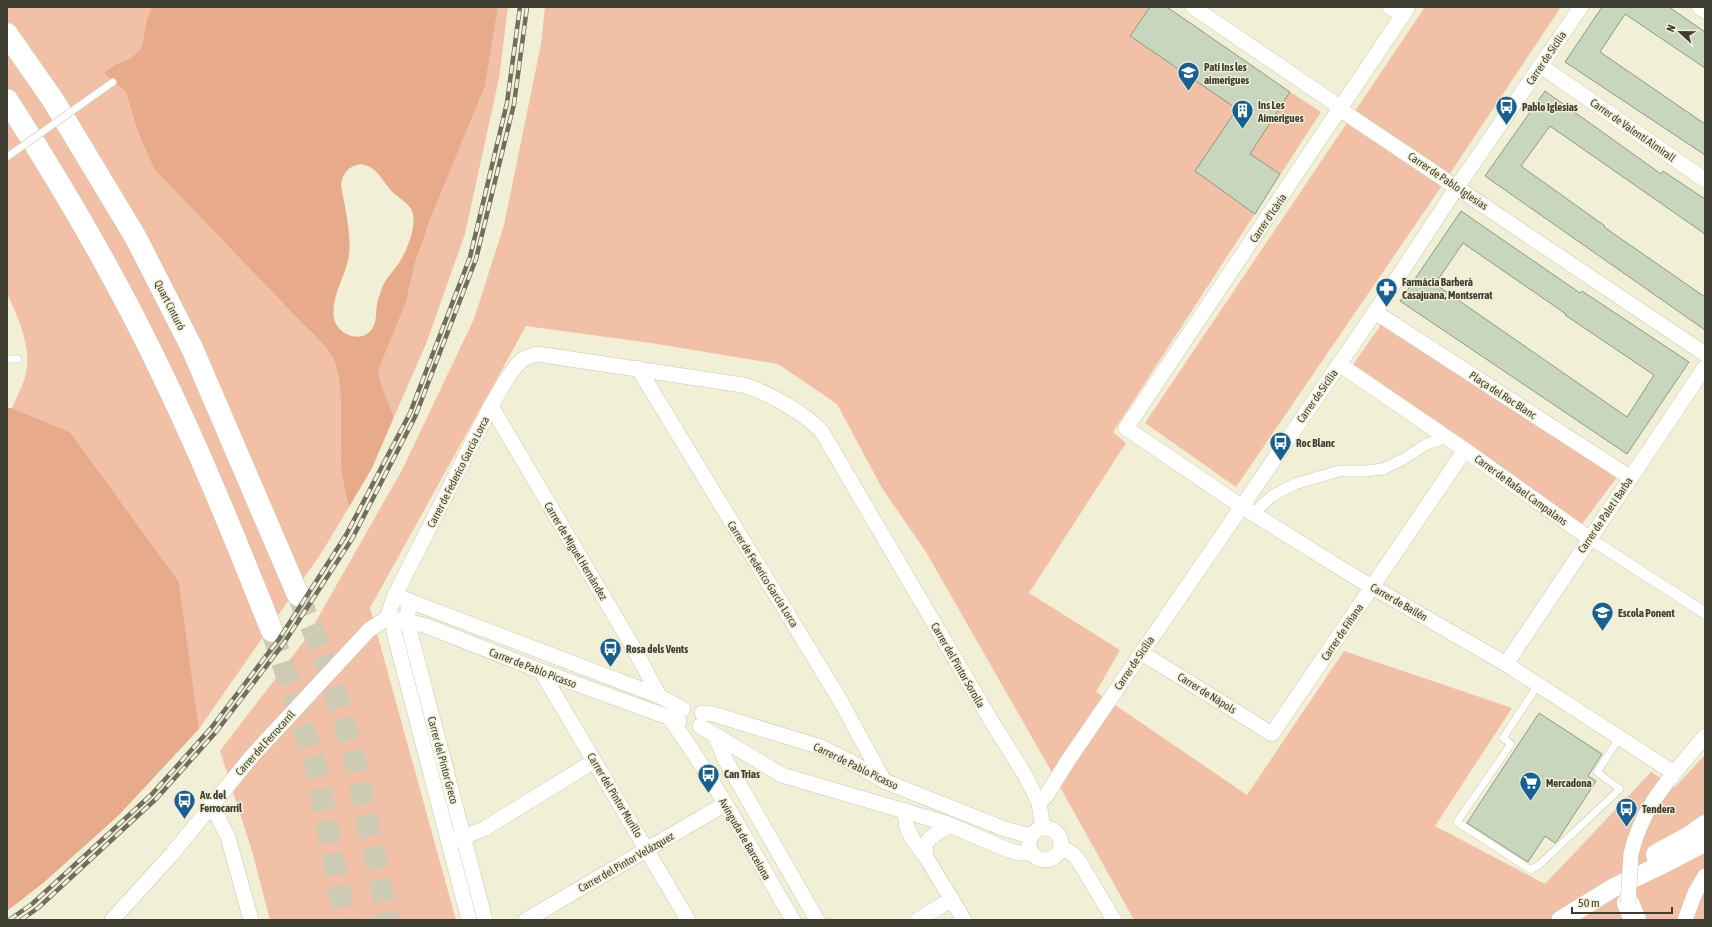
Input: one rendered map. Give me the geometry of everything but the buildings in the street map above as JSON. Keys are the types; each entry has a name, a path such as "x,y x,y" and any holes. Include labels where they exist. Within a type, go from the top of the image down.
{"highway":[{"name":"Quart Cinturó","path":"7,34 53,100 140,245 192,348 298,595"},
{"path":"7,100 100,255 164,378 216,493 272,631"},
{"path":"1656,855 1690,837 1705,826"}],"street":[{"name":"Carrer de Pablo Iglesias","path":"1193,7 1705,354"},
{"path":"1390,7 1406,11"},
{"name":"Carrer de Sicília","path":"1039,803 1046,796 1069,759 1142,653 1247,509 1339,364 1457,187 1581,7"},
{"path":"1699,7 1705,11"},
{"name":"Carrer d'Icària","path":"1126,428 1406,11"},
{"name":"Carrer de Valentí Almirall","path":"1541,66 1705,180"},
{"name":"Plaça del Roc Blanc","path":"1375,312 1631,478"},
{"name":"Carrer de Federico García Lorca","path":"401,594 491,406 512,371 523,359 536,354 638,368 743,385 759,390 779,400 817,426 865,504"},
{"name":"Carrer de Rafael Campalans","path":"1339,364 1465,450 1590,539 1705,613"},
{"name":"Carrer de Palet i Barba","path":"1506,664 1705,367"},
{"name":"Carrer de Federico García Lorca","path":"638,368 840,700 884,781"},
{"name":"Carrer de Miguel Hernàndez","path":"491,406 636,652 659,696"},
{"name":"Carrer de Bailén","path":"1126,428 1247,509 1372,587 1506,664 1674,772"},
{"path":"1247,509 1294,484 1339,471 1383,469 1402,460 1425,445 1446,437"},
{"name":"Carrer de Fiñana","path":"1272,734 1465,450"},
{"name":"Carrer del Pintor Sorolla","path":"865,504 992,722 1025,775 1039,803 1037,832"},
{"path":"396,619 401,594"},
{"name":"Carrer de Pablo Picasso","path":"401,594 659,696 680,723"},
{"name":"Carrer del Pintor Greco","path":"401,594 394,632 469,920"},
{"name":"Carrer de Pablo Picasso","path":"396,619 424,625 680,723"},
{"name":"Carrer del Pintor Greco","path":"396,619 463,838 485,920"},
{"name":"Carrer del Ferrocarril","path":"112,920 172,854 252,756 369,630 396,619"},
{"name":"Carrer de Nàpols","path":"1142,653 1272,734"},
{"name":"Carrer del Pintor Murillo","path":"541,671 688,920"},
{"path":"688,706 693,706 698,709 701,720 694,730 680,723 688,706"},
{"name":"Carrer de Pablo Picasso","path":"782,775 715,736 701,720 713,714 821,748 851,762 884,781 1005,829 1037,832"},
{"name":"Avinguda de Barcelona","path":"680,723 725,804 793,920"},
{"name":"Avinguda de Barcelona","path":"715,736 726,761 817,920"},
{"path":"1630,914 1631,854 1634,838 1643,816 1652,801 1674,772 1705,736"},
{"path":"448,842 463,838 484,829 594,761"},
{"name":"Carrer de Pablo Picasso","path":"726,761 782,775 904,810 949,825 1008,850 1019,853 1032,853"},
{"path":"212,804 228,837 250,920"},
{"name":"Carrer del Pintor Velázquez","path":"526,920 725,804"},
{"path":"904,810 907,827 913,840 926,857 952,899 961,919"},
{"path":"1561,920 1613,888 1705,817"},
{"path":"926,857 925,845 930,838 949,825"},
{"path":"1052,830 1060,839 1061,847 1056,856 1046,860 1039,859 1032,853 1029,844 1037,832 1052,830"},
{"path":"1613,888 1705,842"},
{"path":"1061,847 1073,854 1079,861 1114,920"},
{"path":"1685,920 1695,893 1705,876"},
{"path":"918,920 952,899"}],"lane":[{"path":"7,156 113,82"},
{"path":"7,359 18,359"},
{"path":"1538,685 1503,738 1511,744 1457,822 1531,870 1540,864 1620,789 1597,772 1620,737"}],"shaded area":[{"path":"7,7 152,7 147,19 141,49 130,59 116,64 105,73 126,92 137,130 154,169 322,343 331,355 337,369 341,405 341,467 349,507 322,552 199,729 179,582 70,432 12,408 25,377 27,356 24,334 7,294"},
{"path":"152,7 498,7 485,86 430,220 415,263 406,302 378,371 382,387 394,417 372,468 349,507 341,467 341,405 339,381 335,362 317,337 154,169 137,130 126,92 104,73 116,64 130,59 141,49 147,19","holes":["360,164 374,170 392,191 410,208 412,211 413,223 405,252 382,287 377,304 374,326 367,334 356,337 350,336 336,325 333,310 336,294 348,262 350,247 341,185 342,180 345,173 352,167"]},
{"path":"498,7 508,7 499,78 465,234 426,344 394,417 382,387 378,371 406,302 415,263 430,220 485,86"},
{"path":"545,7 1164,7 1221,47 1321,112 1113,432 1126,443 1029,593 1120,650 1096,692 1247,795 1344,651 1512,708 1435,826 1545,884 1651,772 1675,787 1705,755 1705,920 1134,920 926,552 882,488 837,404 778,364 651,343 526,326 370,608 456,920 270,920 252,851 220,751 307,637 402,470 474,319 504,225 541,44"},
{"path":"1425,7 1561,7 1439,190 1236,487 1145,423"},
{"path":"1382,323 1617,477 1582,524 1353,365"},
{"path":"7,408 12,408 70,432 179,582 199,729 118,816 42,884 7,911"}],"tunnel":[{"path":"298,595 325,659 352,747 388,920"},
{"path":"272,631 315,762 345,920"}],"railway":[{"path":"9,920 32,904 152,794 211,728 279,639 346,535 410,413 470,257 507,103 520,7"},
{"path":"21,920 38,908 157,798 216,732 284,643 352,539 415,417 476,259 514,104 527,7"}],"place":[{"name":"Pati Ins les aimerigues","path":"1189,92"},
{"name":"Pablo Iglesias","path":"1507,126"},
{"name":"Ins Les Aimerigues","path":"1243,130"},
{"name":"Farmàcia Barberà Casajuana, Montserrat","path":"1386,308"},
{"name":"Roc Blanc","path":"1281,462"},
{"name":"Escola Ponent","path":"1603,632"},
{"name":"Rosa dels Vents","path":"610,668"},
{"name":"Can Trias","path":"709,794"},
{"name":"Mercadona","path":"1531,802"},
{"name":"Av. del Ferrocarril","path":"184,820"},
{"name":"Tendera","path":"1627,828"}]}
